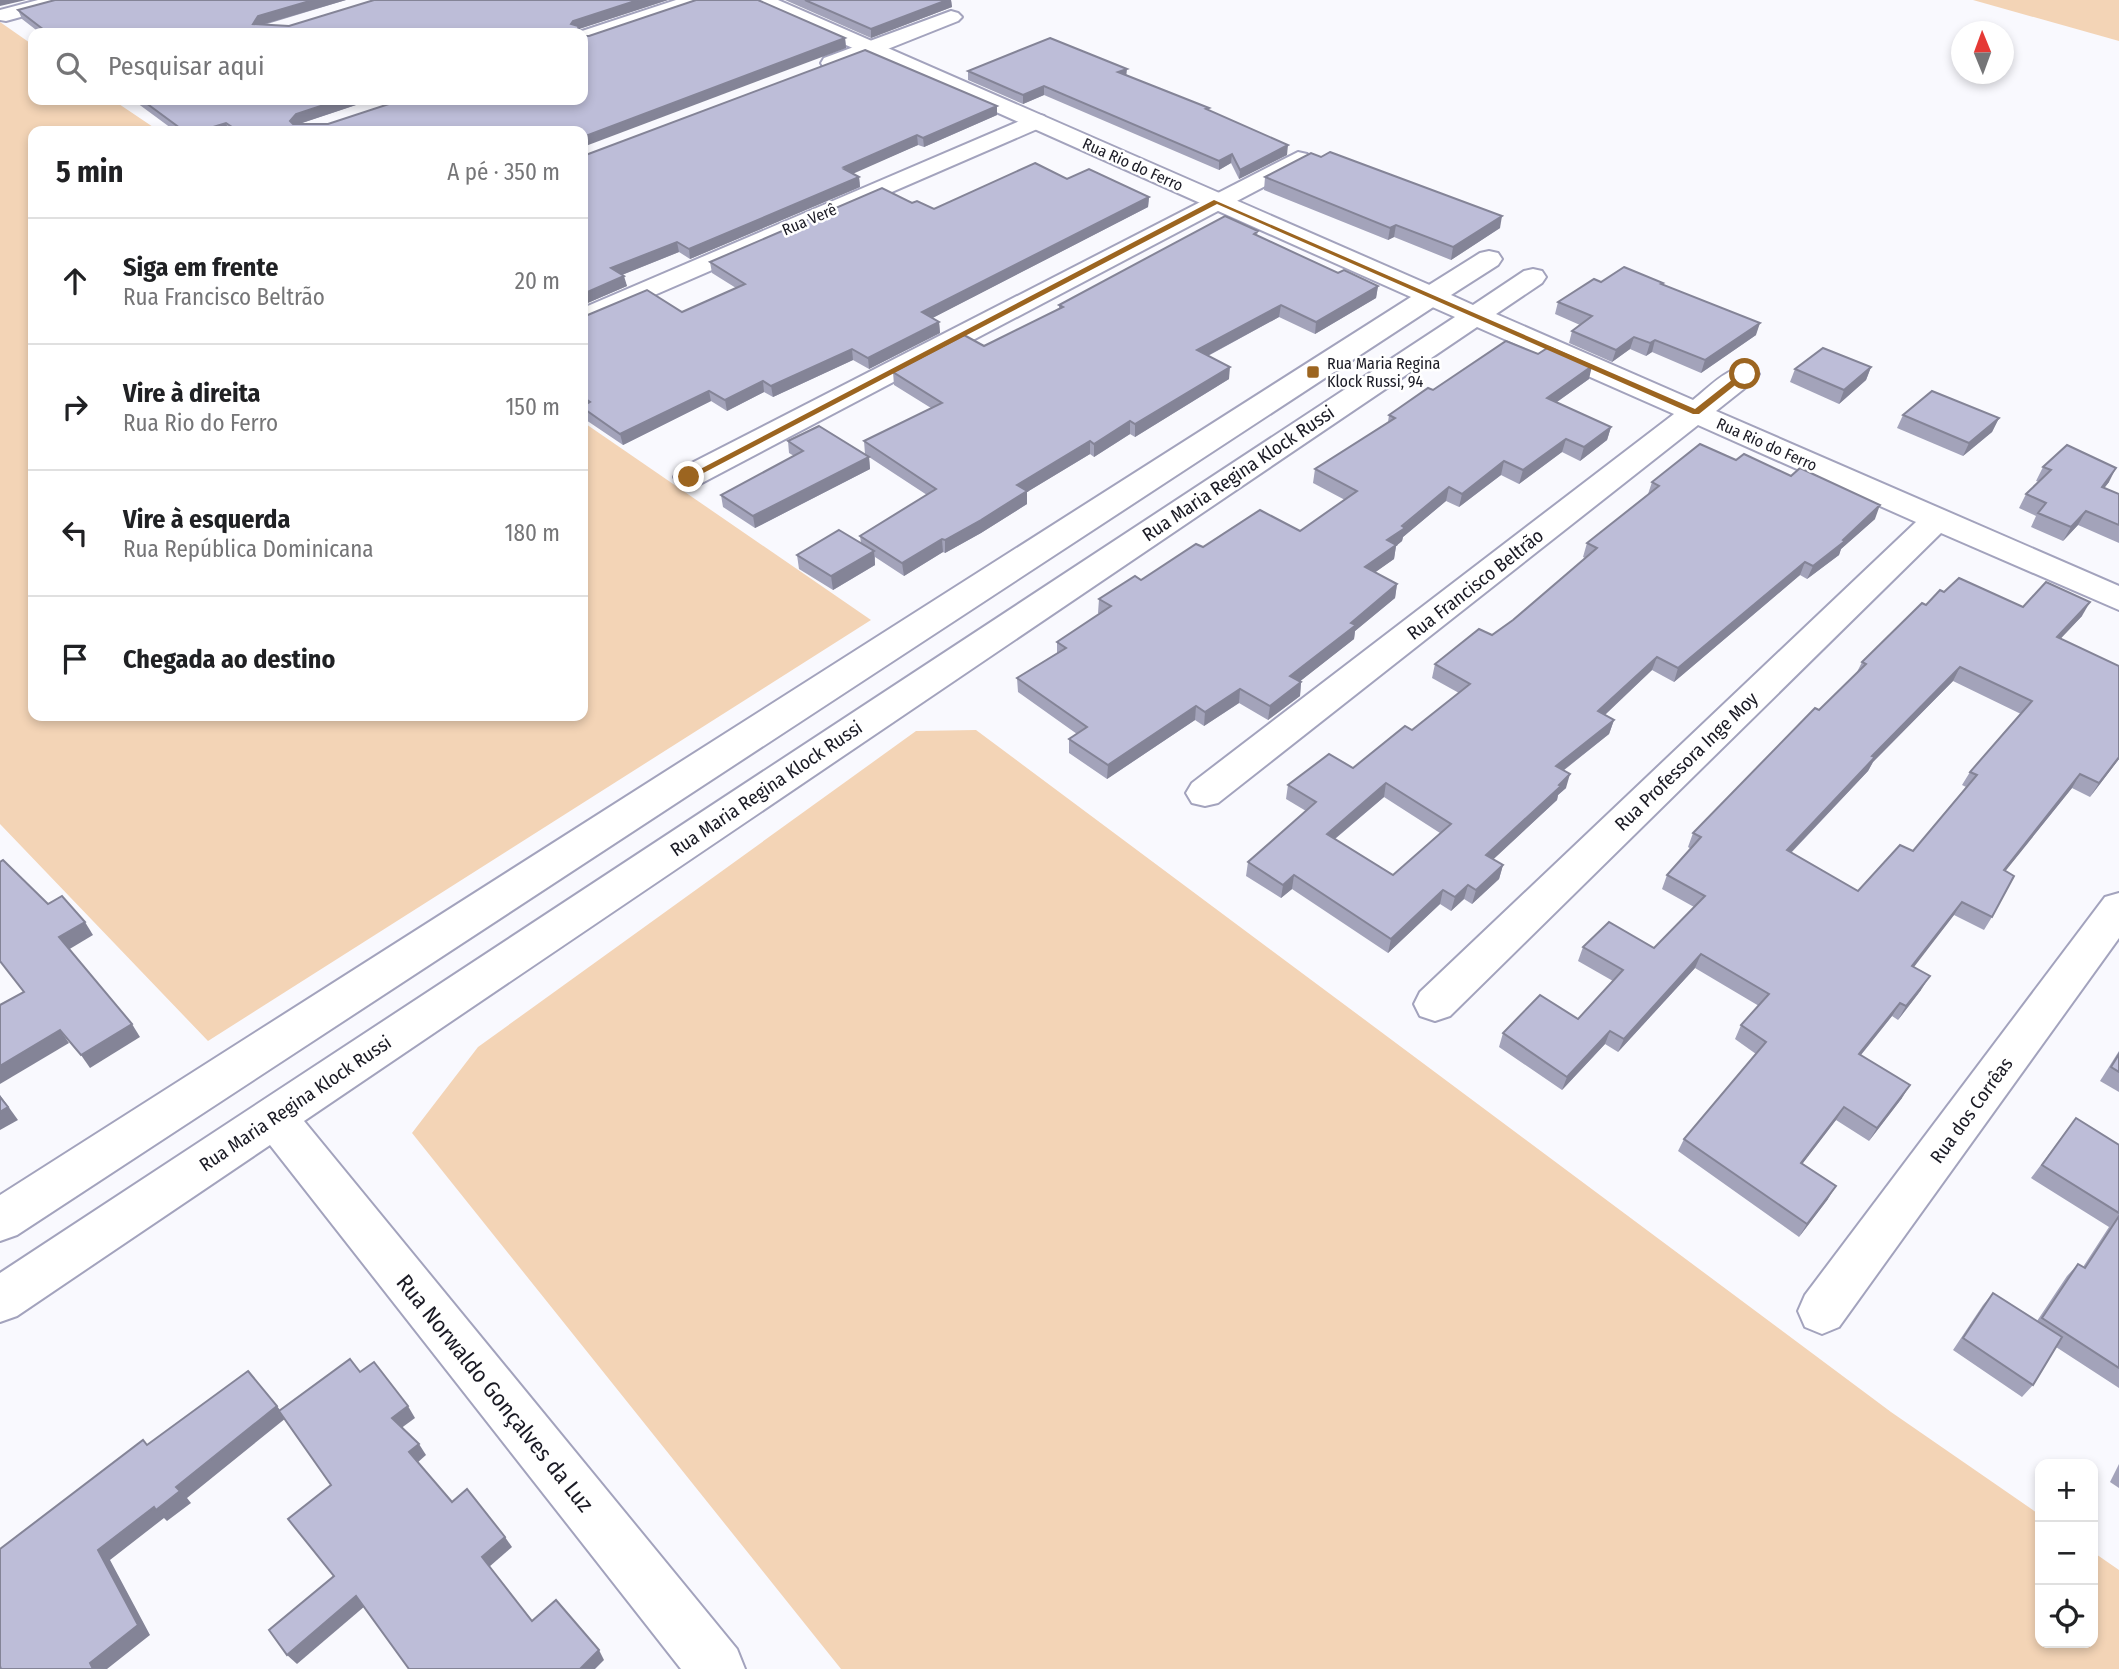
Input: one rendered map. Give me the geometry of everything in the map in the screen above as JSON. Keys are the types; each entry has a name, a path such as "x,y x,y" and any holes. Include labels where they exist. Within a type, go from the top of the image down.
{"street":[{"path":"6,15 61,0"},
{"path":"588,36 697,0"},
{"name":"Rua Rio do Ferro","path":"761,0 2119,599"},
{"path":"808,72 951,17"},
{"name":"Rua Verê","path":"588,316 1036,121"},
{"path":"689,477 1298,159"},
{"path":"0,1220 1489,259"},
{"name":"Rua Maria Regina Klock Russi","path":"0,1300 1533,277"},
{"name":"Rua Francisco Beltrão","path":"1205,793 1745,374"},
{"name":"Rua Professora Inge Moy","path":"1435,1004 1937,519"},
{"name":"Rua dos Corrêas","path":"1822,1311 2119,908"},
{"name":"Rua Norwaldo Gonçalves da Luz","path":"274,1116 717,1669"}],"shaded area":[{"path":"1973,0 2119,0 2119,41"},
{"path":"0,22 28,42 28,105 120,105 152,126 28,126 28,721 588,721 588,425 871,620 208,1041 0,824"},
{"path":"976,730 1891,1412 2035,1512 2035,1648 2098,1648 2098,1555 2119,1570 2119,1669 841,1669 412,1133 478,1047 916,731"}],"building":[{"path":"55,0 313,0 258,16 253,24 289,26 374,0 638,0 573,21 571,24 578,28 41,28 18,10"},
{"path":"696,0 758,0 845,38 588,135 588,126 230,126 226,123 216,126 177,126 149,105 324,105 296,114 290,121 293,124 328,124 386,105 588,105 589,36"},
{"path":"805,0 947,0 871,29"},
{"path":"1050,38 1127,69 1118,72 1209,108 1206,109 1288,145 1240,170 1232,154 1219,161 1044,86 1023,95 968,71"},
{"path":"865,50 997,106 923,138 917,135 844,167 859,177 689,249 677,242 611,268 624,276 588,292 588,154"},
{"path":"1330,152 1502,216 1453,247 1396,225 1390,228 1265,177 1311,153 1321,157"},
{"path":"1035,163 1067,179 1089,169 1149,197 922,312 939,322 868,358 852,349 771,386 763,381 725,400 709,391 620,434 588,412 588,315 647,290 682,312 745,284 710,262 882,188 912,203 917,201 934,209"},
{"path":"1225,216 1258,231 1254,234 1338,273 1344,270 1378,286 1316,322 1281,305 1197,350 1230,367 1135,424 1130,421 1094,444 1090,441 1017,485 1027,491 981,520 902,563 860,536 936,489 864,441 942,403 893,372 964,335 984,346 1063,307 1059,305"},
{"path":"1624,267 1760,323 1705,360 1655,340 1650,343 1634,337 1616,350 1572,331 1592,316 1558,302 1594,279 1601,282"},
{"path":"1506,341 1538,354 1549,347 1592,366 1547,398 1611,427 1584,447 1566,439 1523,470 1504,461 1462,494 1449,487 1402,526 1405,528 1387,540 1396,545 1365,567 1397,584 1351,623 1356,625 1290,676 1301,682 1270,706 1240,689 1205,712 1196,706 1108,765 1069,739 1087,727 1017,678 1066,648 1057,642 1111,606 1099,599 1135,576 1141,580 1196,544 1203,547 1260,510 1300,531 1357,491 1315,469 1395,418 1389,415 1428,388 1433,390"},
{"path":"1823,348 1871,367 1844,390 1795,369"},
{"path":"1932,391 1999,418 1969,443 1903,415"},
{"path":"819,426 869,457 753,516 721,495 803,451 788,441"},
{"path":"1700,444 1736,460 1744,454 1791,476 1800,468 1880,505 1843,540 1845,541 1813,566 1805,562 1678,668 1657,657 1598,711 1614,720 1556,766 1570,774 1559,785 1561,786 1486,855 1503,865 1476,890 1468,885 1455,897 1443,890 1391,939 1294,875 1283,885 1248,862 1316,802 1288,785 1329,754 1353,768 1405,726 1412,730 1470,684 1435,664 1479,629 1492,635 1513,620 1597,548 1587,543 1659,486 1652,482","holes":["1386,783 1451,824 1393,875 1327,834"]},
{"path":"2067,445 2116,468 2102,487 2119,494 2119,525 2086,511 2071,527 2038,513 2046,503 2026,494 2051,470 2043,467"},
{"path":"839,530 874,551 831,576 797,555"},
{"path":"1959,578 2023,607 2046,582 2090,602 2057,637 2119,666 2119,757 2099,783 2080,774 2004,870 2014,876 1992,917 1962,902 1912,966 1930,976 1906,1006 1900,1003 1859,1054 1910,1085 1877,1128 1844,1107 1801,1163 1836,1186 1807,1224 1684,1139 1766,1042 1741,1025 1769,994 1701,954 1624,1039 1610,1031 1567,1077 1503,1033 1540,995 1578,1019 1623,970 1583,947 1609,922 1654,948 1705,896 1667,875 1701,837 1693,833 1815,708 1819,710 1866,664 1862,662 1922,603 1926,605 1940,590 1944,592","holes":["1960,667 2032,701 1970,772 1977,775 1913,851 1900,845 1858,891 1787,850 1875,757 1872,756"]},
{"path":"3,860 48,904 62,896 85,922 59,937 132,1024 81,1055 60,1030 0,1066 0,1005 24,992 0,961 0,862"},
{"path":"2119,1054 2119,1072 2111,1067"},
{"path":"0,1097 8,1107 0,1112"},
{"path":"2076,1118 2119,1145 2119,1213 2042,1165"},
{"path":"2119,1216 2119,1368 2042,1318 2078,1264 2085,1268"},
{"path":"1993,1293 2062,1337 2033,1385 1963,1338"},
{"path":"350,1359 360,1372 374,1362 408,1406 392,1418 419,1444 409,1452 452,1502 467,1489 505,1537 482,1557 532,1621 556,1600 599,1650 580,1669 409,1669 356,1596 287,1655 269,1630 334,1576 288,1519 331,1485 279,1411"},
{"path":"248,1371 277,1406 176,1487 180,1491 156,1510 154,1507 98,1550 138,1625 90,1663 93,1669 1,1669 0,1549 143,1440 147,1445"}],"place":[{"name":"Rua Maria Regina Klock Russi, 94","path":"1313,372"}],"route":[{"path":"689,477 1217,201 1696,412 1745,374"}]}
